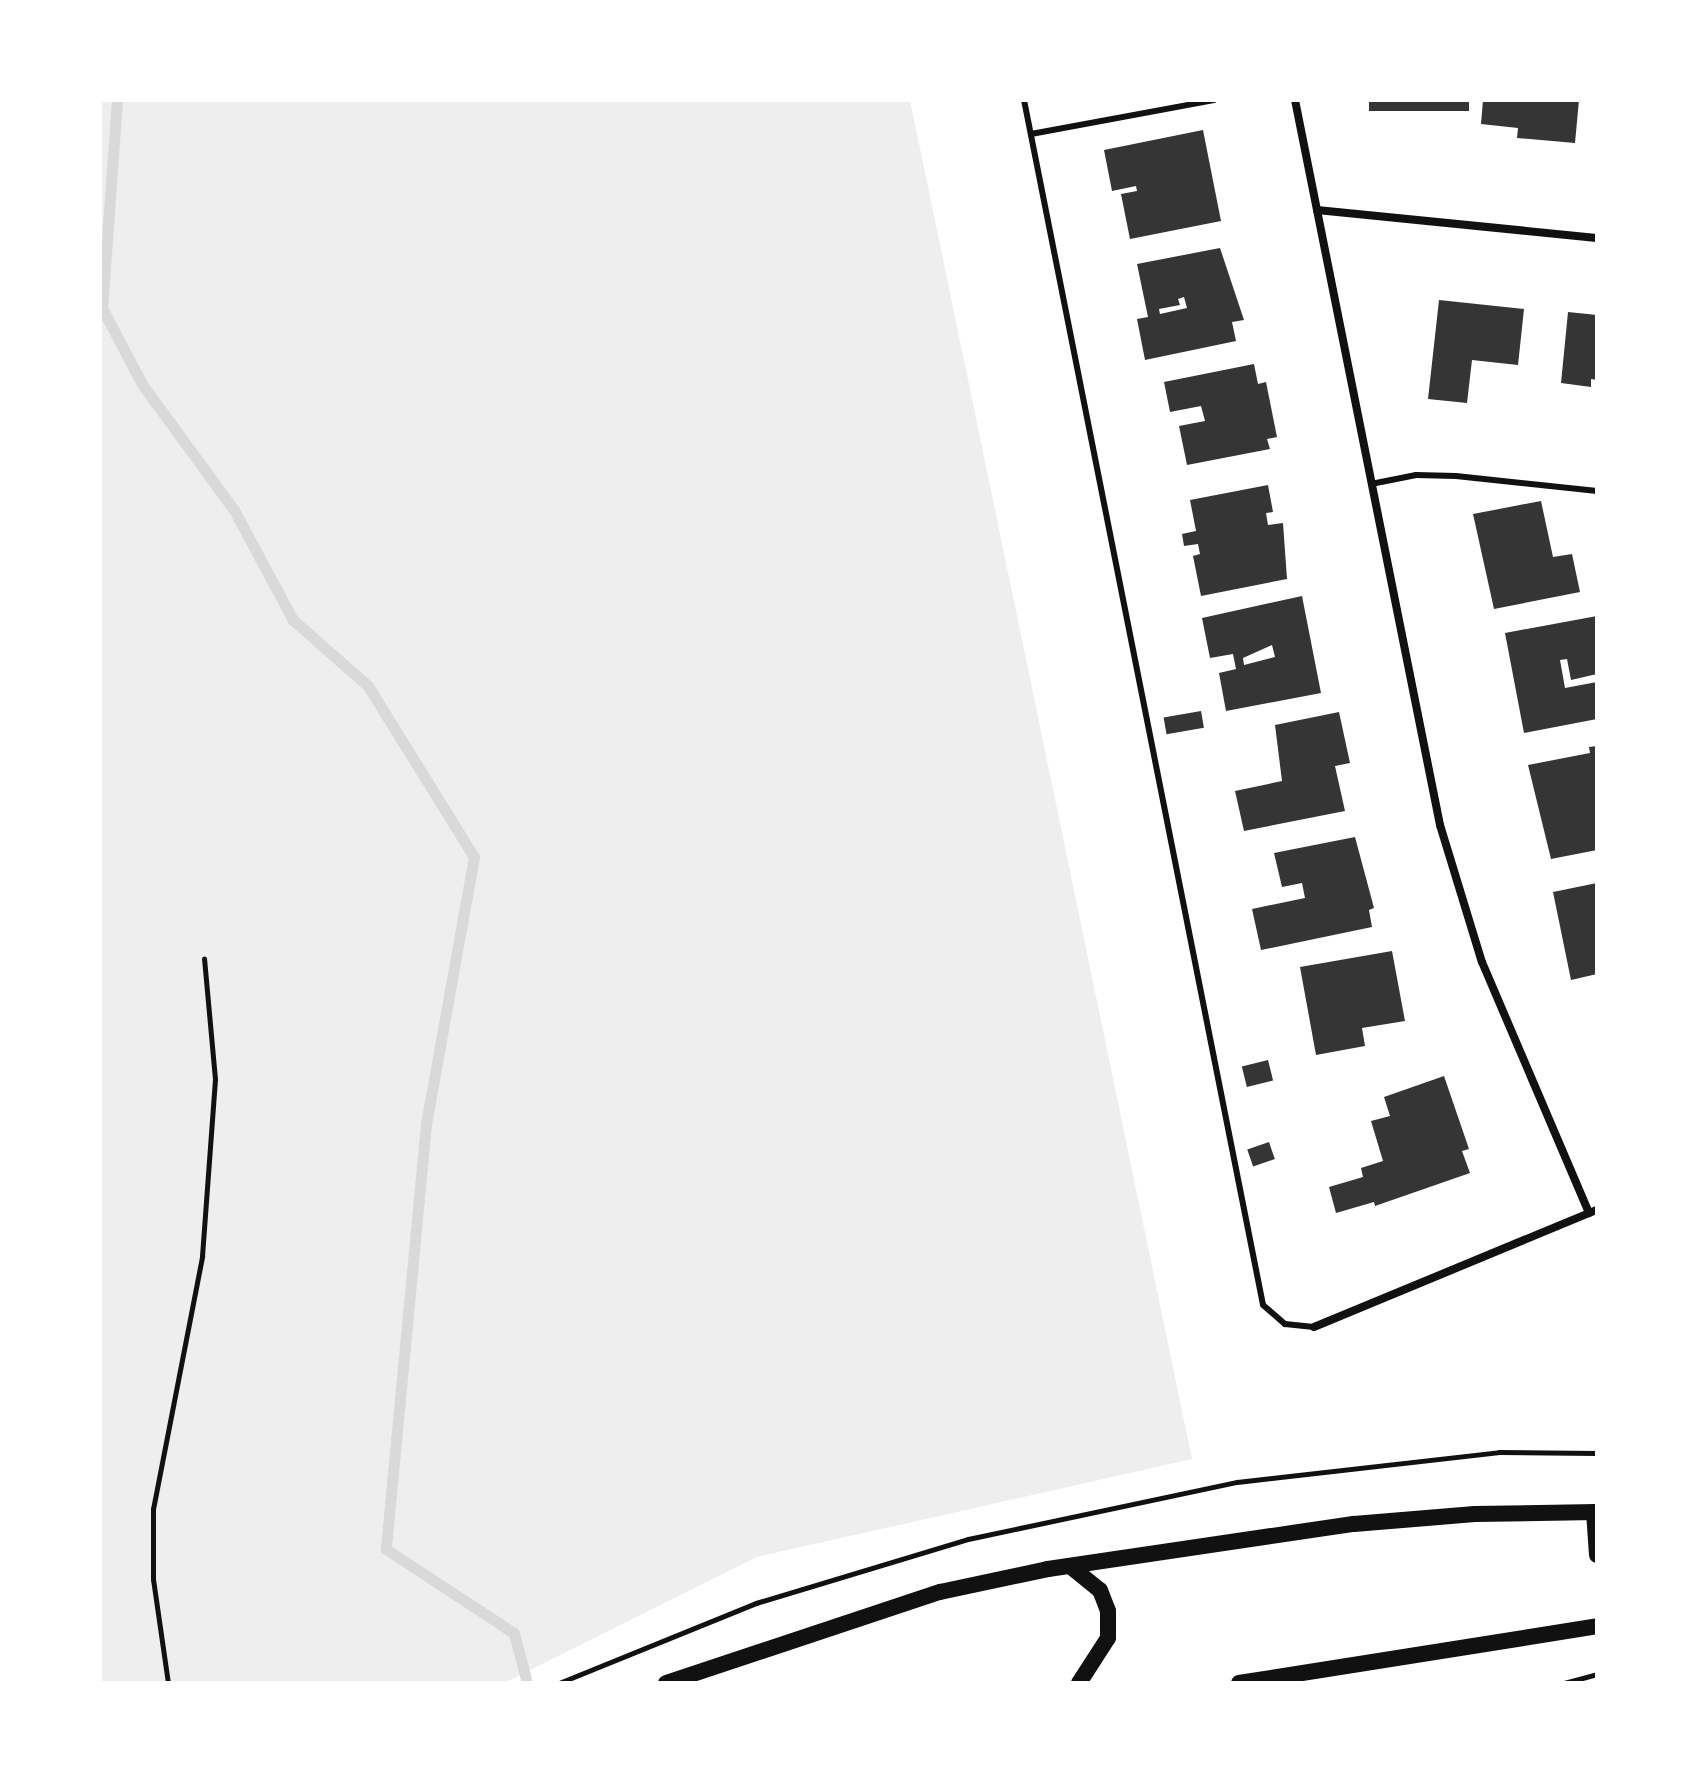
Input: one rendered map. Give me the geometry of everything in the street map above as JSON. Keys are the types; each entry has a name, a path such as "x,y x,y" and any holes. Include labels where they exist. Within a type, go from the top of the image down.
{"main road":[{"path":"666,1683 940,1592 1070,1566 1354,1524 1475,1514 1596,1512 1597,1555"},
{"path":"1070,1566 1100,1590 1108,1611 1108,1638 1079,1683"},
{"path":"1239,1683 1597,1626"}],"street":[{"path":"1295,100 1424,755 1460,896 1482,962 1593,1211 1314,1327"},
{"path":"1317,210 1597,238"}],"lane":[{"path":"1024,100 1263,1305 1285,1324 1314,1327"},
{"path":"1031,134 1214,100"},
{"path":"1371,484 1416,475 1456,476 1597,491"}],"path":[{"path":"168,1683 153,1579 153,1509 202,1256 215,1079 204,959"},
{"path":"559,1683 756,1603 968,1539 1237,1482 1499,1452 1597,1453"},
{"path":"1564,1683 1597,1674"}],"shaded area":[{"path":"100,100 910,100 1192,1459 757,1557 504,1683 100,1683"}],"building":[{"path":"1369,100 1469,100 1469,111 1369,111"},
{"path":"1483,100 1579,100 1575,143 1517,138 1518,128 1481,124"},
{"path":"1203,130 1221,221 1130,239 1121,194 1137,191 1136,186 1112,191 1104,150"},
{"path":"1220,248 1244,320 1232,322 1236,341 1145,360 1137,319 1148,317 1137,264","holes":["1184,297 1187,308 1160,314 1159,309 1180,305 1178,299"]},
{"path":"1439,300 1524,309 1518,365 1472,360 1467,403 1428,399"},
{"path":"1568,312 1597,315 1597,380 1591,379 1591,387 1561,383"},
{"path":"1254,364 1258,384 1266,382 1277,437 1267,439 1270,449 1187,465 1179,426 1205,421 1201,406 1170,412 1164,382"},
{"path":"1268,485 1273,512 1266,513 1268,525 1283,523 1287,579 1201,596 1193,556 1200,554 1198,544 1184,546 1182,534 1196,531 1190,500"},
{"path":"1541,501 1553,557 1572,554 1580,592 1494,609 1473,514"},
{"path":"1302,596 1321,693 1226,711 1219,673 1236,669 1233,654 1210,658 1202,618","holes":["1272,645 1275,657 1244,665 1243,658"]},
{"path":"1597,616 1597,674 1571,680 1567,659 1560,660 1565,688 1597,682 1597,719 1524,733 1505,633"},
{"path":"1201,711 1204,728 1167,734 1164,718"},
{"path":"1339,712 1350,763 1335,766 1345,811 1244,831 1235,791 1282,781 1275,725"},
{"path":"1597,746 1597,850 1551,859 1528,765 1590,753 1589,747"},
{"path":"1355,837 1374,908 1369,910 1372,927 1261,950 1252,909 1305,898 1302,883 1282,887 1274,853"},
{"path":"1597,883 1597,974 1571,980 1553,892"},
{"path":"1392,951 1405,1021 1362,1028 1365,1046 1316,1055 1300,967"},
{"path":"1268,1060 1273,1080 1247,1087 1242,1067"},
{"path":"1444,1076 1469,1149 1462,1151 1470,1173 1375,1206 1374,1202 1336,1213 1329,1187 1363,1177 1361,1168 1383,1161 1371,1121 1390,1116 1384,1097"},
{"path":"1269,1142 1275,1159 1253,1167 1247,1149"}],"waterway":[{"path":"117,100 102,308 142,384 234,510 293,620 368,686 474,857 426,1124 386,1549 514,1633 527,1683"}]}
